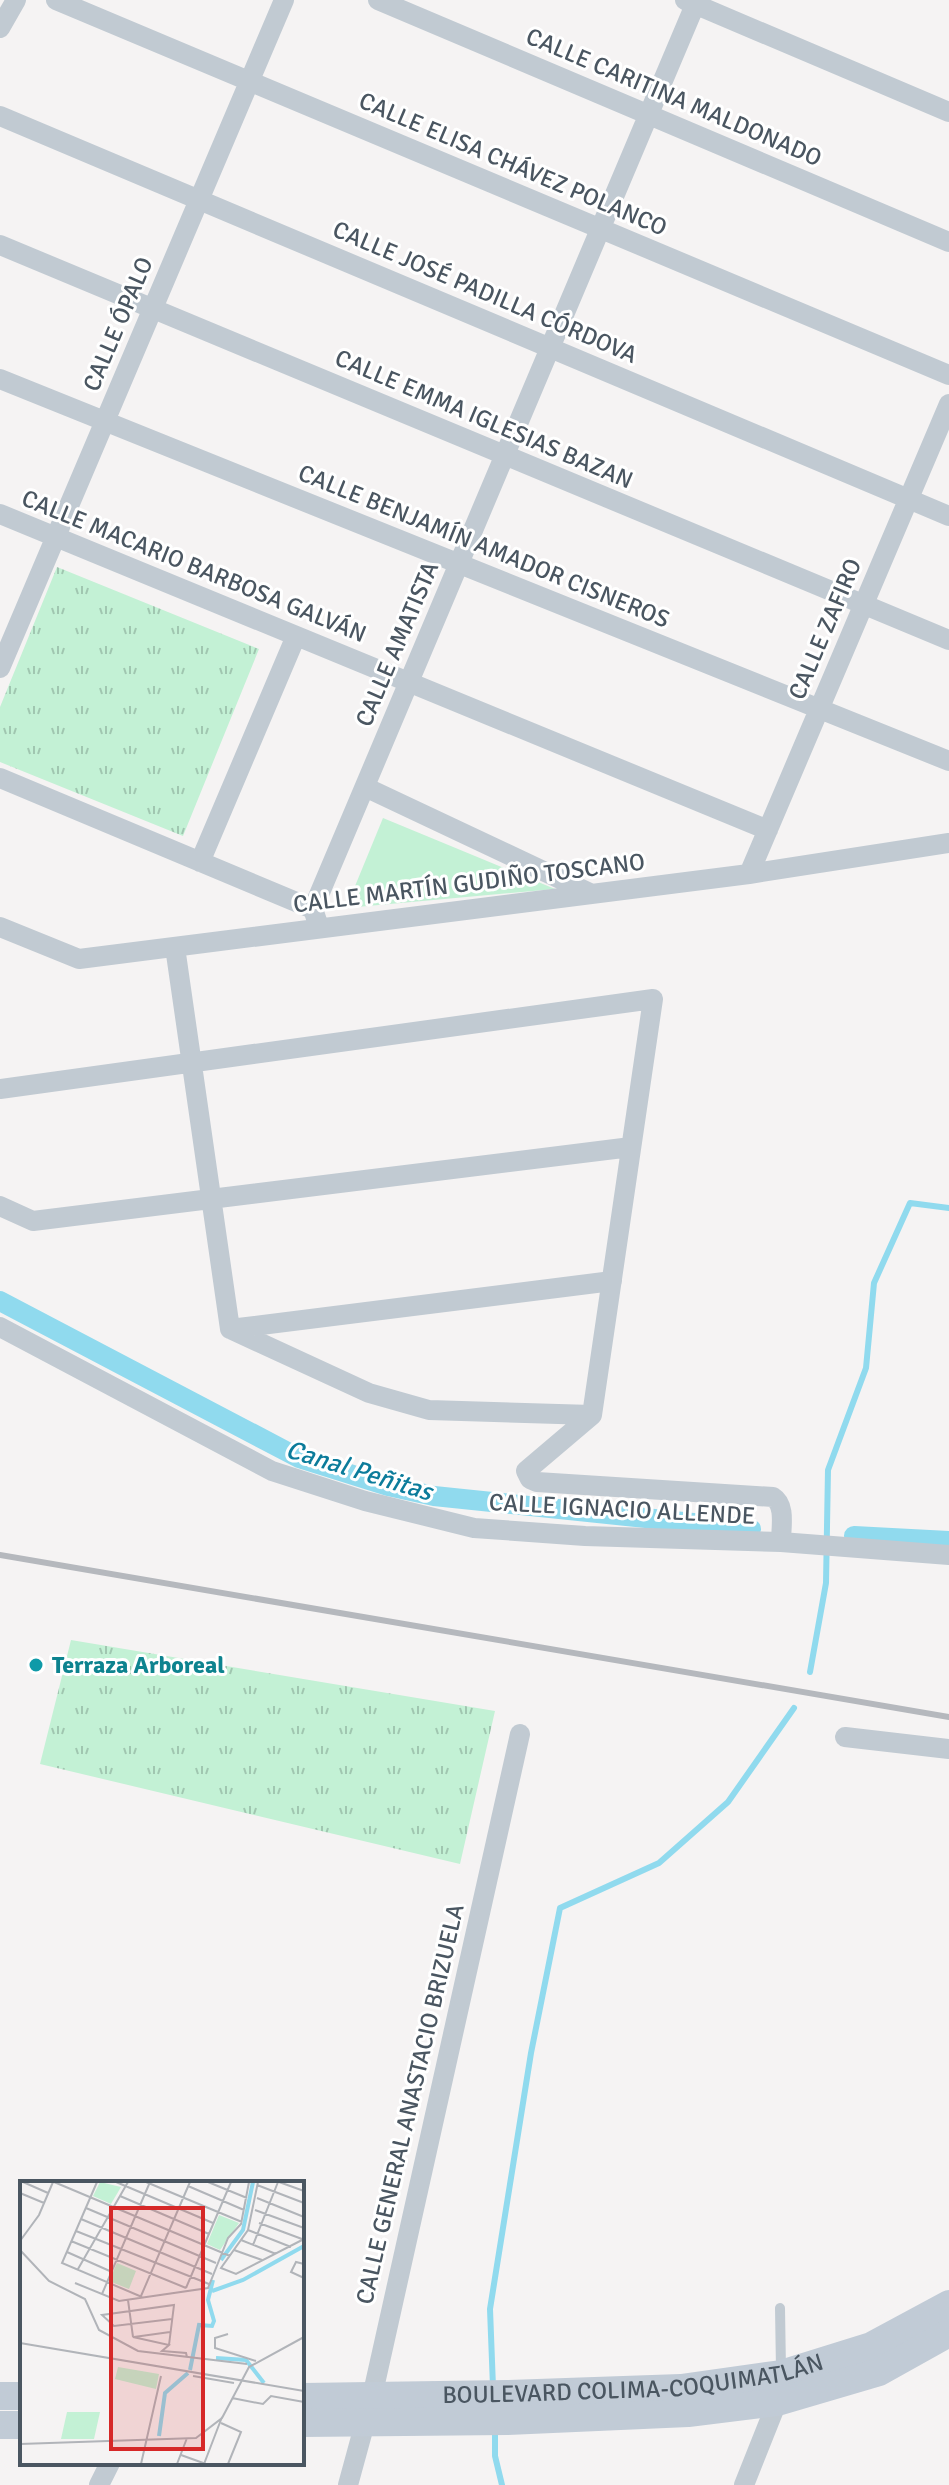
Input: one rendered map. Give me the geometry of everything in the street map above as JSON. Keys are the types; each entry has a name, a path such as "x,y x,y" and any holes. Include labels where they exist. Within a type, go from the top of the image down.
{"main road":[{"name":"BOULEVARD COLIMA-COQUIMATLÁN","path":"494,2408 781,2374 871,2346 949,2304"},
{"name":"BOULEVARD COLIMA-COQUIMATLÁN","path":"304,2423 368,2410 494,2408 688,2413 777,2402 879,2372 949,2333"},
{"name":"BOULEVARD COLIMA-COQUIMATLÁN","path":"304,2397 368,2410"}],"street":[{"path":"0,28 16,0"},
{"name":"CALLE ELISA CHÁVEZ POLANCO","path":"56,0 949,375"},
{"name":"CALLE ÓPALO","path":"2,660 284,0"},
{"name":"CALLE CARITINA MALDONADO","path":"378,0 949,242"},
{"path":"692,1 949,112"},
{"name":"CALLE AMATISTA","path":"316,919 365,787 649,115 692,1"},
{"name":"CALLE JOSÉ PADILLA CÓRDOVA","path":"0,116 949,516"},
{"name":"CALLE EMMA IGLESIAS BAZAN","path":"0,245 949,640"},
{"name":"CALLE BENJAMÍN AMADOR CISNEROS","path":"0,379 949,761"},
{"name":"CALLE ZAFIRO","path":"749,874 949,404"},
{"name":"CALLE MACARIO BARBOSA GALVÁN","path":"0,514 768,830"},
{"path":"200,862 296,636"},
{"path":"0,778 200,862 316,919"},
{"path":"365,787 592,894"},
{"name":"CALLE MARTÍN GUDIÑO TOSCANO","path":"0,927 79,959 175,947 316,919 592,894 749,874 949,843"},
{"path":"175,947 230,1329"},
{"path":"0,1089 653,999 592,1415 526,1471 530,1479 537,1482 778,1498 791,1542"},
{"path":"0,1206 33,1221 631,1147"},
{"path":"230,1329 612,1281"},
{"name":"CALLE IGNACIO ALLENDE","path":"0,1327 272,1471 365,1501 474,1528 585,1536 791,1542 949,1555"},
{"path":"230,1329 369,1393 429,1410 592,1415"},
{"name":"CALLE GENERAL ANASTACIO BRIZUELA","path":"348,2485 368,2410 520,1734"},
{"path":"845,1737 949,1749"},
{"path":"744,2485 777,2402 781,2374"},
{"path":"99,2485 109,2465"}],"lane":[{"path":"780,2308 781,2374"}],"green space":[{"path":"57,567 259,649 183,836 0,762 0,707"},
{"path":"383,818 555,889 346,908"},
{"path":"71,1640 495,1711 460,1864 40,1764"}],"waterway":[{"path":"810,1672 826,1583 828,1470 866,1368 874,1283 910,1203 949,1208"},
{"name":"Canal Peñitas","path":"0,1301 299,1458 388,1486 434,1496 751,1529"},
{"name":"Canal Peñitas","path":"854,1536 949,1541"},
{"path":"493,2387 490,2309 531,2053 560,1908 659,1863 728,1802 794,1708"},
{"path":"495,2430 495,2456 502,2485"}],"railway":[{"path":"0,1555 949,1717"}],"place":[{"name":"Terraza Arboreal","path":"36,1665"}]}
